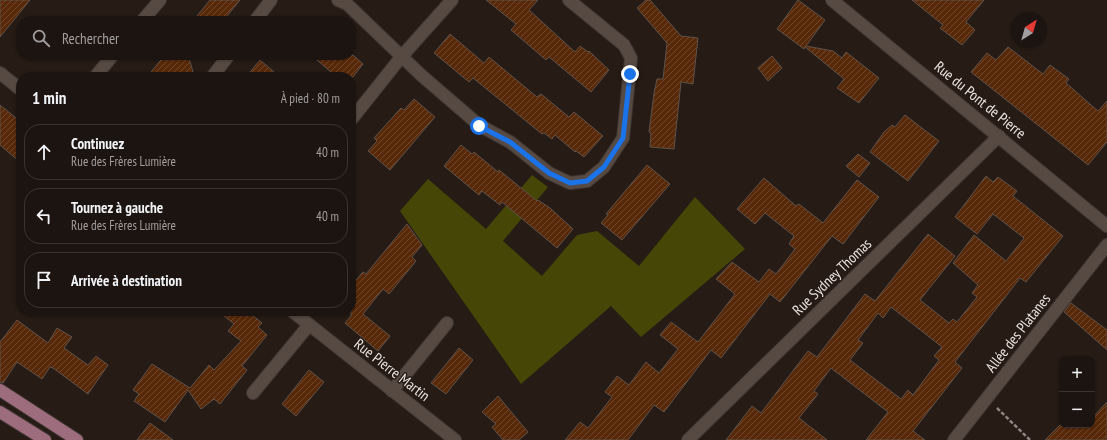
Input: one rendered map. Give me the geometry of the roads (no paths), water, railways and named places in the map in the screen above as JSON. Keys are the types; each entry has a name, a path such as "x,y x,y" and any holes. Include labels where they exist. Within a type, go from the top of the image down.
{"main road":[{"path":"0,390 78,440"},
{"path":"0,412 45,440"}],"street":[{"path":"146,16 160,0"},
{"path":"259,16 271,0"},
{"path":"338,0 347,4 479,126 510,142 549,173 570,183 587,181 604,167 623,138 631,58 624,46 569,0"},
{"path":"356,114 402,56 452,0"},
{"name":"Rue du Pont de Pierre","path":"832,0 1107,226"},
{"path":"99,72 109,60"},
{"path":"216,72 225,60"},
{"path":"0,73 16,86"},
{"name":"Rue Sydney Thomas","path":"688,440 999,136"},
{"name":"Allée des Platanes","path":"954,440 1107,245"},
{"name":"Rue Pierre Martin","path":"298,316 455,440"},
{"path":"392,391 447,323"},
{"path":"253,393 309,325"}]}
